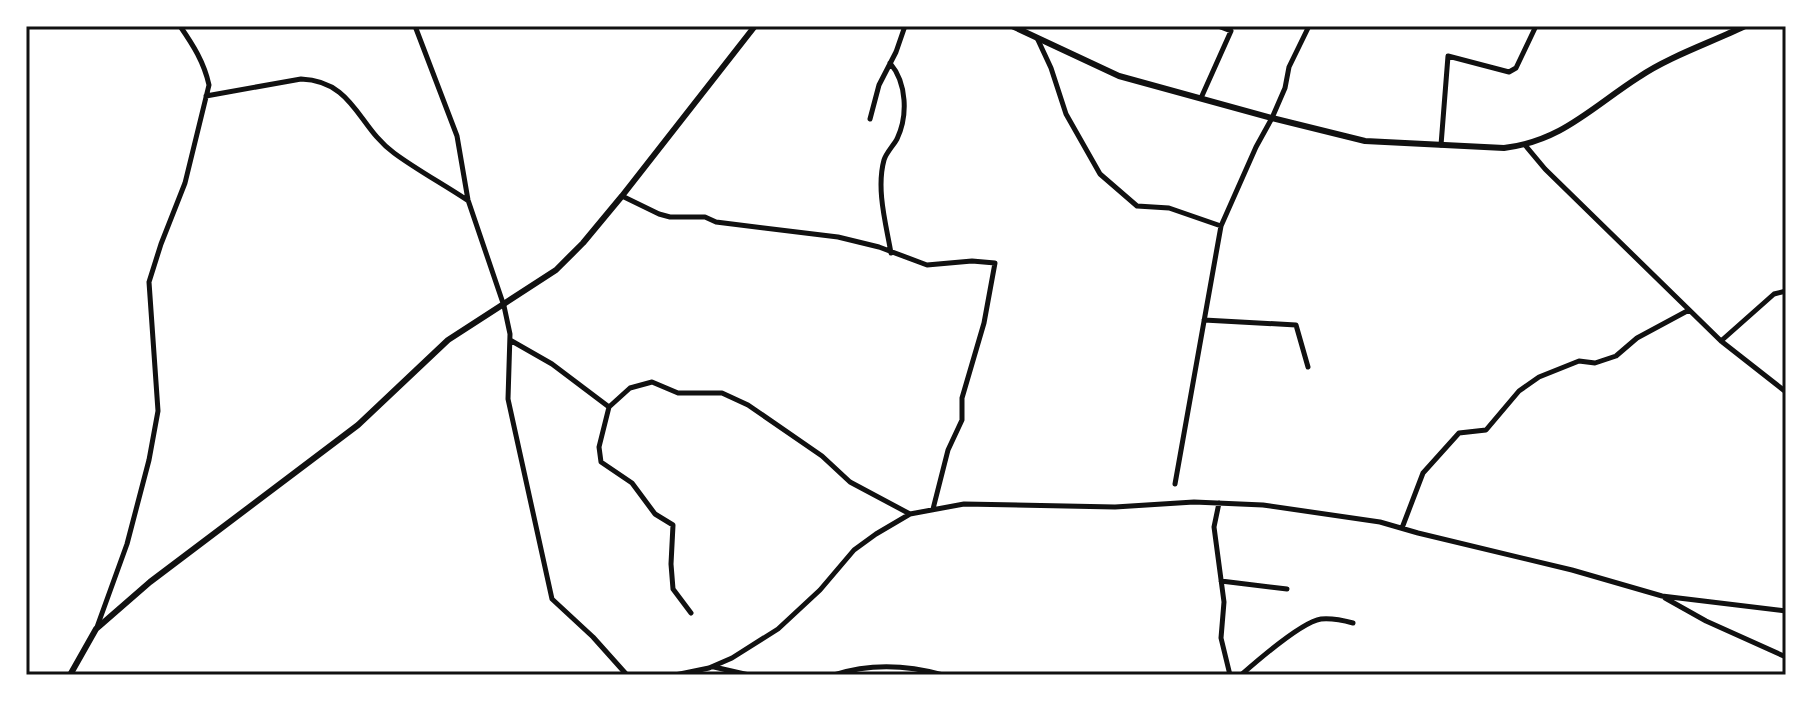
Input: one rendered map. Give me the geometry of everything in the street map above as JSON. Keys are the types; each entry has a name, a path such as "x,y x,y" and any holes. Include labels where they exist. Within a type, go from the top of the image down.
{"street":[{"path":"70,675 96,629 127,544 158,411 149,282 185,183 209,85 198,52 180,26"},
{"path":"415,26 457,136 468,200 504,306 510,340 508,399 552,599 593,637 627,675"},
{"path":"96,629 150,582 358,425 448,340 556,270 622,196 755,26"},
{"path":"870,119 879,85 905,26"},
{"path":"1012,26 1119,76 1272,118 1365,141 1504,148 1525,145 1560,132 1583,119 1640,76 1745,26"},
{"path":"1201,98 1231,31 1218,26"},
{"path":"1175,484 1221,226 1272,118 1285,88 1289,67 1309,26"},
{"path":"1441,145 1448,56 1509,72 1516,68 1536,26"},
{"path":"1038,40 1066,114 1100,174 1137,206 1169,208 1221,226"},
{"path":"890,63 901,76 904,109 898,138 884,159 882,187 891,253"},
{"path":"206,96 301,79 316,80 345,95 372,133 392,152 468,200"},
{"path":"1525,145 1545,169 1721,341 1786,392"},
{"path":"622,196 670,217 705,217 716,222 828,235 879,247 927,265 972,261 995,263 984,323 962,398 962,420 948,450 933,509"},
{"path":"1721,341 1774,294 1786,291"},
{"path":"1402,528 1423,473 1459,433 1486,430 1519,391 1539,377 1579,361 1595,363 1616,356 1637,338 1689,310"},
{"path":"1204,320 1296,325 1308,367"},
{"path":"510,340 552,364 609,407"},
{"path":"691,613 673,589 673,525 655,514 632,483 601,462 599,447 609,407 630,388 652,382 678,393 722,393 748,405 822,456 850,482 910,514"},
{"path":"675,675 714,667 778,629 820,590 854,550 876,534 910,514 964,504 1115,507 1194,502 1263,505 1354,517 1572,570 1662,596 1786,611"},
{"path":"1219,503 1214,527 1224,602 1221,638 1230,675"},
{"path":"1221,581 1287,589"},
{"path":"1662,596 1706,621 1786,657"},
{"path":"1241,675 1284,639 1317,619 1353,623"},
{"path":"834,675 882,666 921,669 943,675"},
{"path":"714,667 749,675"}]}
